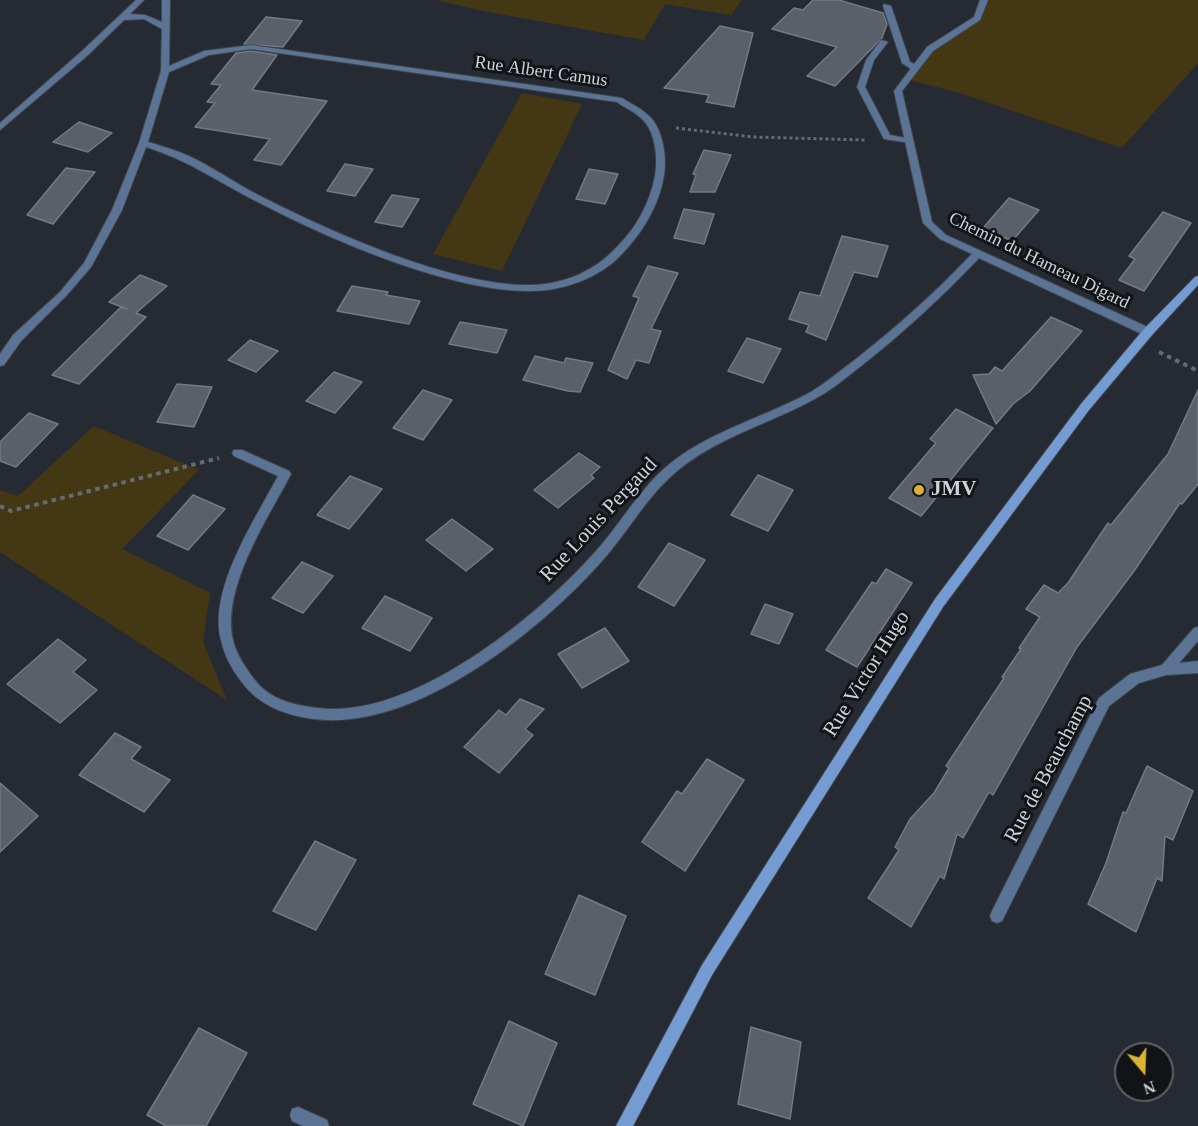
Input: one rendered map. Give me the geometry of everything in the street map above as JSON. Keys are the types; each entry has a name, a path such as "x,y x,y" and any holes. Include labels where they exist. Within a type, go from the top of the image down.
{"main road":[{"name":"Rue Victor Hugo","path":"624,1126 707,970 939,603 1085,407 1144,337 1198,279"}],"street":[{"path":"0,127 85,53 140,0"},
{"path":"0,362 17,338 63,294 88,265 117,210 143,143 165,71 166,0"},
{"name":"Chemin du Hameau Digard","path":"984,0 977,18 930,50 914,67 897,91 928,223 943,237 1144,337"},
{"path":"887,6 906,63 914,67"},
{"path":"120,18 135,15 153,17 166,29"},
{"path":"884,42 870,60 861,87 887,137 908,141"},
{"name":"Rue Albert Camus","path":"165,71 207,53 251,47 273,49 619,100 648,120 650,125"},
{"path":"143,143 183,156 262,201 400,259 488,285 530,289 565,284 593,273 613,258 635,232 654,203 660,174 659,148 650,125"},
{"name":"Rue Louis Pergaud","path":"238,453 285,474 239,567 227,602 226,636 239,669 256,691 276,705 306,714 343,717 382,708 434,687 483,657 531,621 595,561 664,474 720,437 816,393 878,347 943,290 978,253"},
{"path":"1166,669 1198,632"},
{"name":"Rue de Beauchamp","path":"997,916 1104,702 1135,678 1166,669 1198,667"},
{"path":"298,1115 321,1126"}],"path":[{"path":"650,125 753,136 867,140"},
{"path":"1144,337 1198,371"},
{"path":"0,506 11,511 238,453"}],"shaded area":[{"path":"436,0 742,0 731,15 665,4 644,40 483,11"},
{"path":"984,0 1198,0 1198,63 1122,148 960,93 905,79 930,49 977,18"},
{"path":"522,93 582,104 502,271 433,254"},
{"path":"94,426 199,470 122,549 210,593 203,642 227,700 0,552 0,490 18,496"}],"building":[{"path":"813,0 839,0 883,13 887,24 882,38 835,86 807,76 837,47 772,29 794,8 803,10"},
{"path":"266,17 302,21 283,47 244,44"},
{"path":"720,26 753,33 734,107 706,102 709,95 664,88"},
{"path":"251,51 277,55 252,90 327,101 281,165 254,160 270,139 195,127 215,103 207,102 221,85 211,84 236,53"},
{"path":"79,122 112,133 88,152 53,142"},
{"path":"704,150 731,155 715,192 690,192 696,175 693,174"},
{"path":"345,164 373,169 355,196 327,191"},
{"path":"66,168 95,172 53,224 27,215"},
{"path":"589,169 618,174 605,204 576,199"},
{"path":"392,195 419,199 402,227 375,222"},
{"path":"1009,198 1039,210 1012,241 983,228"},
{"path":"684,209 714,214 704,244 674,238"},
{"path":"1163,212 1191,223 1144,291 1119,280 1135,259 1129,256"},
{"path":"842,236 888,246 877,277 854,272 826,340 806,332 809,325 789,319 800,292 820,296"},
{"path":"648,266 678,273 651,329 661,331 649,363 636,360 627,379 608,370 639,298 633,296"},
{"path":"140,275 167,286 136,313 146,317 79,384 52,375 121,307 127,309 109,302"},
{"path":"352,286 388,292 386,295 420,301 409,324 337,311"},
{"path":"1051,317 1082,331 1030,391 1013,404 996,424 973,375 989,374 995,367 1002,371"},
{"path":"460,322 507,330 497,353 449,344"},
{"path":"747,338 781,349 763,383 728,371"},
{"path":"250,340 278,351 256,372 228,360"},
{"path":"535,356 564,363 566,358 593,363 580,392 568,391 523,380"},
{"path":"334,372 362,382 335,413 306,401"},
{"path":"177,384 212,387 194,427 157,422"},
{"path":"423,390 452,400 423,440 393,428"},
{"path":"1198,390 1198,484 1182,504 1180,503 1134,571 1077,647 993,795 989,792 963,838 957,834 944,879 940,876 911,927 868,898 899,850 895,847 910,819 934,793 949,768 946,766 1004,678 1002,677 1021,649 1019,648 1040,617 1026,609 1044,585 1058,593 1068,583 1108,523 1111,525 1168,454"},
{"path":"956,409 993,428 921,516 889,498 936,443 930,439"},
{"path":"29,413 58,424 16,467 0,461 0,442"},
{"path":"579,453 600,467 591,475 594,478 558,508 534,490"},
{"path":"758,475 793,490 768,531 731,515"},
{"path":"350,476 382,489 349,529 317,515"},
{"path":"193,495 225,509 188,550 157,536"},
{"path":"452,519 493,549 466,571 426,540"},
{"path":"669,543 705,560 674,606 638,587"},
{"path":"302,562 333,576 303,613 272,598"},
{"path":"886,569 912,583 857,667 826,650 872,582 876,584"},
{"path":"385,596 432,618 410,651 362,628"},
{"path":"765,604 793,614 779,644 751,634"},
{"path":"605,628 629,661 582,688 558,654"},
{"path":"58,639 86,660 73,672 97,690 60,723 7,684"},
{"path":"520,699 544,709 525,729 533,735 499,773 464,747 499,710 506,715"},
{"path":"115,733 141,747 131,759 170,780 144,812 79,775"},
{"path":"707,759 744,780 685,871 642,842 677,791 682,794"},
{"path":"1147,766 1193,791 1173,840 1165,836 1162,881 1157,878 1136,932 1088,904 1106,863 1123,812 1126,813"},
{"path":"0,783 38,816 0,852"},
{"path":"315,841 356,860 316,930 273,911"},
{"path":"579,895 626,916 595,995 545,974"},
{"path":"509,1021 557,1043 523,1126 473,1104"},
{"path":"751,1027 801,1042 790,1119 738,1104"},
{"path":"199,1028 247,1053 206,1126 166,1126 147,1115"}],"place":[{"name":"JMV","path":"919,490"}]}
